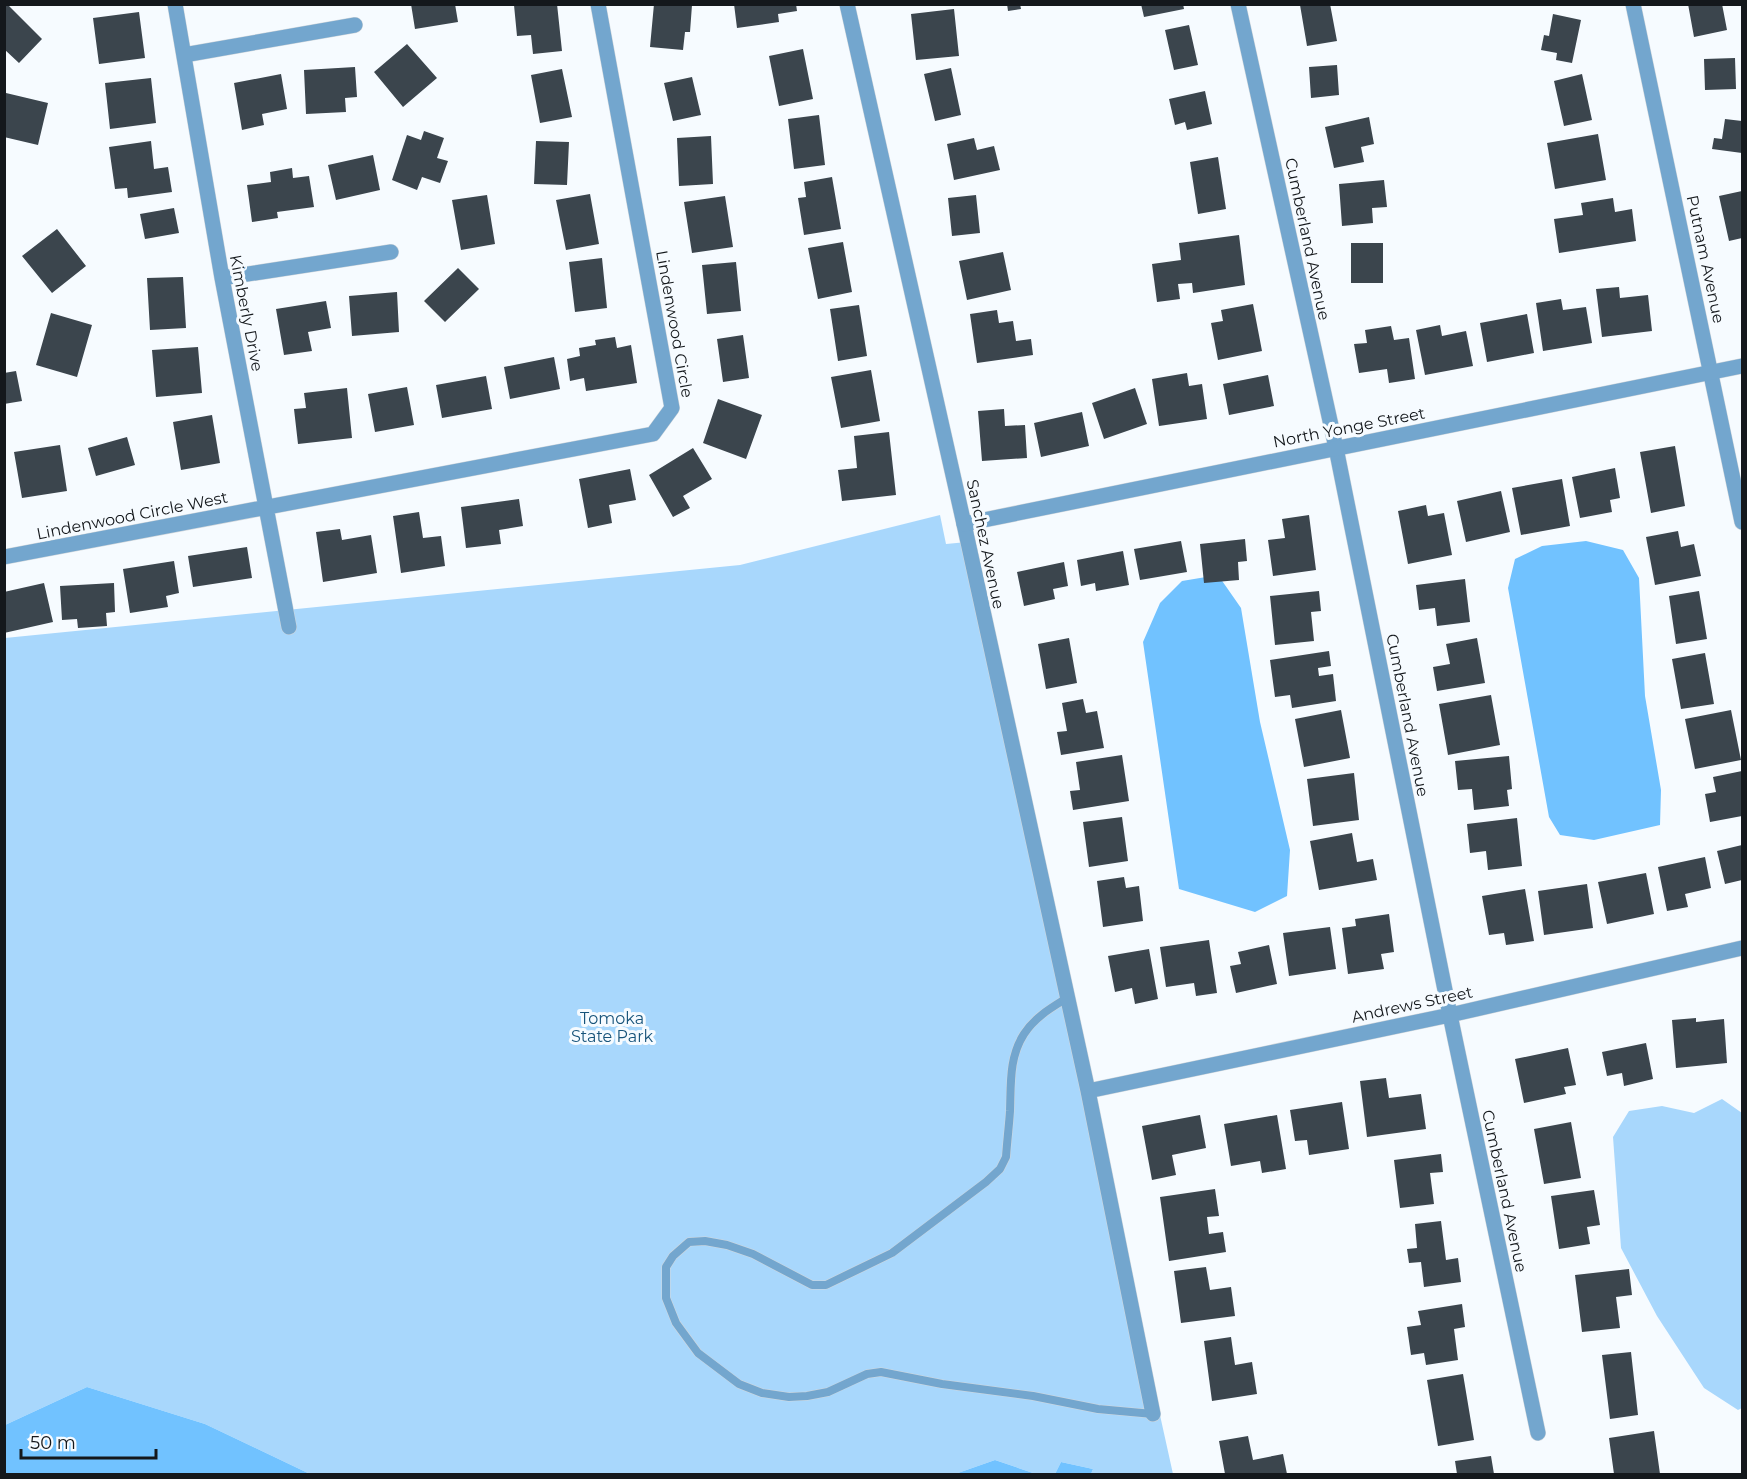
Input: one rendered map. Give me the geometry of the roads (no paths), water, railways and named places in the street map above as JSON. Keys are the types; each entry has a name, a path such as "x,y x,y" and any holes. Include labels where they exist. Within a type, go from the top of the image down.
{"street":[{"name":"Kimberly Drive","path":"175,4 222,278 289,627"},
{"name":"Lindenwood Circle","path":"266,508 653,434 672,408 598,4"},
{"name":"Sanchez Avenue","path":"847,4 1088,1091 1154,1414"},
{"name":"Cumberland Avenue","path":"1238,4 1336,448 1450,1015 1538,1433"},
{"name":"Putnam Avenue","path":"1633,4 1743,522"},
{"path":"183,55 355,25"},
{"path":"222,278 391,252"},
{"name":"North Yonge Street","path":"964,524 1743,366"},
{"name":"Lindenwood Circle West","path":"4,557 266,508"},
{"name":"Andrews Street","path":"1088,1091 1450,1015 1743,948"}],"lane":[{"path":"1067,998 1045,1011 1036,1020 1025,1033 1016,1050 1011,1076 1006,1158 1000,1169 952,1209 892,1253 826,1285 812,1285 753,1254 727,1245 705,1241 689,1242 673,1256 666,1268 666,1298 676,1323 698,1353 739,1384 762,1393 789,1397 807,1396 828,1392 867,1374 881,1372 1033,1396 1098,1409 1154,1414"}],"park label":[{"name":"Tomoka State Park","path":"612,1027"}]}
